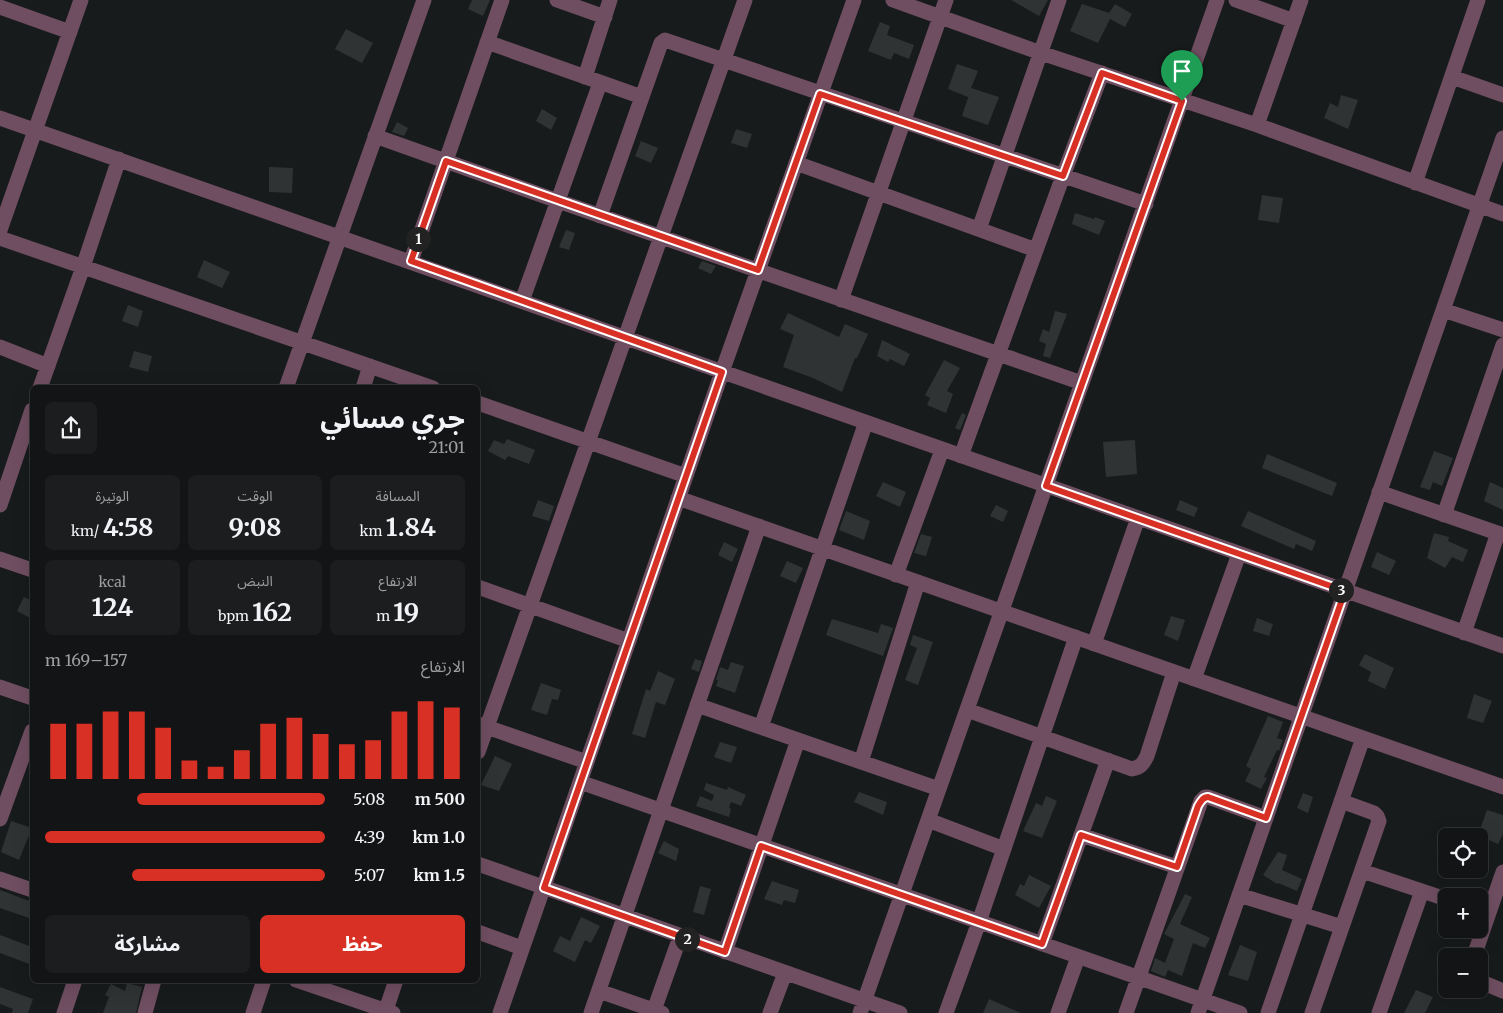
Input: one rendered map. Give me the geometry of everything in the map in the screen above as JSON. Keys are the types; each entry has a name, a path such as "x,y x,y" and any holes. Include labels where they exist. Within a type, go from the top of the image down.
{"street":[{"path":"0,230 82,0"},
{"path":"287,385 424,0"},
{"path":"411,261 502,0"},
{"path":"557,0 604,17"},
{"path":"585,77 610,0"},
{"path":"480,739 482,726 529,606 745,0"},
{"path":"500,1013 722,372 854,0"},
{"path":"893,0 1041,53 1257,125 1503,214"},
{"path":"841,300 946,0"},
{"path":"978,229 1059,0"},
{"path":"863,1007 1217,0"},
{"path":"1236,0 1294,21"},
{"path":"1257,125 1301,0"},
{"path":"1416,183 1478,0"},
{"path":"0,7 70,32"},
{"path":"600,216 661,43 665,40 1146,204"},
{"path":"488,42 642,97"},
{"path":"961,456 1102,73"},
{"path":"1452,78 1503,95"},
{"path":"522,301 600,82"},
{"path":"0,118 1503,646"},
{"path":"376,136 600,216 1082,383"},
{"path":"1200,1006 1503,138"},
{"path":"41,385 119,159"},
{"path":"796,162 1036,250"},
{"path":"0,238 302,341 424,385"},
{"path":"1443,310 1503,330"},
{"path":"1444,514 1503,345"},
{"path":"0,347 48,366"},
{"path":"364,385 370,366"},
{"path":"480,404 686,476"},
{"path":"761,727 866,422"},
{"path":"0,505 28,437 30,424"},
{"path":"896,575 942,450"},
{"path":"1379,492 1501,534 1464,633"},
{"path":"678,498 1503,787"},
{"path":"1094,644 1138,518"},
{"path":"591,1013 759,526"},
{"path":"1194,679 1239,554"},
{"path":"0,559 30,569"},
{"path":"861,762 918,582"},
{"path":"480,588 629,641"},
{"path":"946,1013 1076,637"},
{"path":"967,710 1132,769 1139,768 1144,764 1174,672"},
{"path":"0,687 30,697"},
{"path":"697,705 939,789"},
{"path":"482,726 587,762"},
{"path":"1268,1013 1363,738"},
{"path":"725,952 798,740"},
{"path":"0,819 26,769 30,744"},
{"path":"1042,944 1108,760"},
{"path":"580,782 1078,956 1138,978 1200,1006 1240,1013"},
{"path":"1126,1013 1201,801 1208,797 1266,818"},
{"path":"1312,1013 1379,822 1379,818 1374,813 1341,801"},
{"path":"928,820 1004,849"},
{"path":"1081,835 1177,867"},
{"path":"480,865 785,973 863,1007 900,1013"},
{"path":"1362,871 1438,896"},
{"path":"1488,904 1503,872"},
{"path":"0,879 30,889"},
{"path":"1380,1013 1422,891"},
{"path":"1239,895 1342,928"},
{"path":"480,933 522,948"},
{"path":"599,991 656,1012 680,937"},
{"path":"1058,1013 1078,956"},
{"path":"770,1013 785,973"},
{"path":"64,1013 74,983"},
{"path":"145,1013 153,983"},
{"path":"253,1013 263,983"},
{"path":"305,983 388,1012 395,983"},
{"path":"1488,985 1503,991"}],"building":[{"path":"472,0 490,0 483,16 468,9"},
{"path":"1011,0 1048,0 1039,16"},
{"path":"1082,4 1109,13 1115,4 1132,14 1125,27 1110,19 1098,43 1070,31"},
{"path":"880,22 890,26 887,35 914,45 909,59 894,53 891,60 868,51"},
{"path":"346,29 373,43 362,63 335,49"},
{"path":"957,64 978,71 971,88 999,97 988,125 962,116 969,95 968,97 948,89"},
{"path":"1341,95 1358,100 1348,129 1324,118 1330,103 1338,107"},
{"path":"542,109 557,118 551,130 536,121"},
{"path":"397,122 408,128 404,136 392,132"},
{"path":"736,129 752,134 747,148 731,143"},
{"path":"641,141 658,148 651,163 635,156"},
{"path":"269,167 293,168 292,193 269,192"},
{"path":"1262,195 1283,198 1279,223 1258,220"},
{"path":"1075,213 1105,221 1099,235 1072,224"},
{"path":"566,230 575,233 569,250 559,247"},
{"path":"204,260 230,272 222,288 197,277"},
{"path":"702,261 716,266 711,274 698,268"},
{"path":"128,305 143,311 138,327 122,321"},
{"path":"1055,311 1067,314 1050,358 1043,356 1046,344 1039,341 1043,329 1049,332"},
{"path":"788,313 839,337 845,324 868,334 857,358 855,358 842,392 813,378 783,367 794,335 780,329"},
{"path":"882,340 910,354 904,366 890,359 888,362 877,356"},
{"path":"134,351 152,356 148,372 129,367"},
{"path":"944,360 960,368 947,391 953,394 946,413 927,405 930,398 925,395"},
{"path":"962,413 966,415 960,430 955,428"},
{"path":"507,439 535,450 529,464 508,456 505,460 488,451 494,440 504,444"},
{"path":"1135,440 1137,474 1106,477 1103,442"},
{"path":"1434,451 1453,458 1442,486 1433,482 1430,490 1420,487"},
{"path":"1267,454 1337,483 1332,496 1262,468"},
{"path":"883,482 906,492 900,507 876,496"},
{"path":"1490,482 1503,488 1503,510 1484,501"},
{"path":"538,500 554,506 549,521 532,516"},
{"path":"1180,500 1198,508 1194,517 1176,510"},
{"path":"996,505 1008,511 1003,522 990,516"},
{"path":"846,511 870,521 864,540 839,530"},
{"path":"1248,511 1316,541 1312,551 1296,544 1294,549 1241,526"},
{"path":"1434,533 1449,537 1448,541 1468,550 1463,562 1452,557 1445,568 1427,558"},
{"path":"921,534 932,537 926,556 914,553"},
{"path":"724,542 738,549 732,562 718,555"},
{"path":"1377,552 1396,561 1389,575 1371,567"},
{"path":"787,561 803,568 796,583 780,576"},
{"path":"24,597 30,600 30,618 17,611"},
{"path":"1171,616 1185,620 1178,641 1164,635"},
{"path":"1257,618 1273,624 1269,636 1253,631"},
{"path":"832,619 878,633 881,624 893,628 883,656 826,635"},
{"path":"913,635 933,642 918,685 905,680 917,648 910,645"},
{"path":"1365,654 1394,668 1385,689 1368,681 1371,672 1359,665"},
{"path":"695,659 702,661 699,672 691,669"},
{"path":"731,662 744,666 735,693 716,686 720,667 728,670"},
{"path":"658,671 675,679 665,705 656,702 645,738 632,734 646,689 650,691"},
{"path":"541,683 561,690 558,700 552,699 547,715 531,710"},
{"path":"1474,694 1492,701 1483,723 1467,718"},
{"path":"1268,716 1283,722 1277,738 1283,740 1264,777 1267,778 1261,789 1245,781 1251,769 1246,766"},
{"path":"720,742 737,747 731,763 714,757"},
{"path":"495,756 512,764 499,791 481,785"},
{"path":"706,783 727,790 728,787 746,795 741,806 731,802 729,817 696,806 700,796 712,801 714,795 704,790"},
{"path":"859,792 887,802 883,815 854,802"},
{"path":"1303,793 1313,797 1308,813 1297,808"},
{"path":"1046,796 1057,801 1042,838 1023,831 1036,803 1042,806"},
{"path":"1487,810 1503,815 1503,834 1498,844 1488,840 1488,828 1481,828"},
{"path":"11,821 30,827 30,833 19,860 1,852"},
{"path":"664,841 679,849 676,861 658,853"},
{"path":"1278,852 1287,855 1282,870 1302,879 1297,891 1277,884 1263,875"},
{"path":"1029,875 1051,886 1039,908 1015,895 1020,884 1024,886"},
{"path":"772,881 799,890 795,903 784,900 782,905 764,899"},
{"path":"700,886 711,889 704,915 693,912"},
{"path":"0,890 30,901 30,918 0,908"},
{"path":"1185,894 1192,897 1180,924 1210,938 1205,948 1193,943 1182,976 1168,970 1165,977 1151,971 1155,958 1165,963 1174,939 1164,934"},
{"path":"581,917 600,926 591,943 585,940 575,962 553,951 560,936 570,941"},
{"path":"0,935 30,946 30,964 0,953"},
{"path":"1240,945 1257,952 1248,981 1228,975"},
{"path":"127,983 142,987 136,1013 103,1013 109,997 105,995 111,984 125,991"},
{"path":"0,987 33,999 28,1013 12,1013 13,1009 0,1004"},
{"path":"1416,990 1433,997 1425,1013 1404,1013"},
{"path":"989,999 1021,1013 983,1013"}],"route":[{"path":"1102,73 1182,101 1046,486 1345,591 1266,818 1205,797 1198,806 1177,867 1081,835 1042,944 761,846 725,952 544,888 722,372 411,261 446,161 758,270 820,94 1063,176 1102,73"}]}
